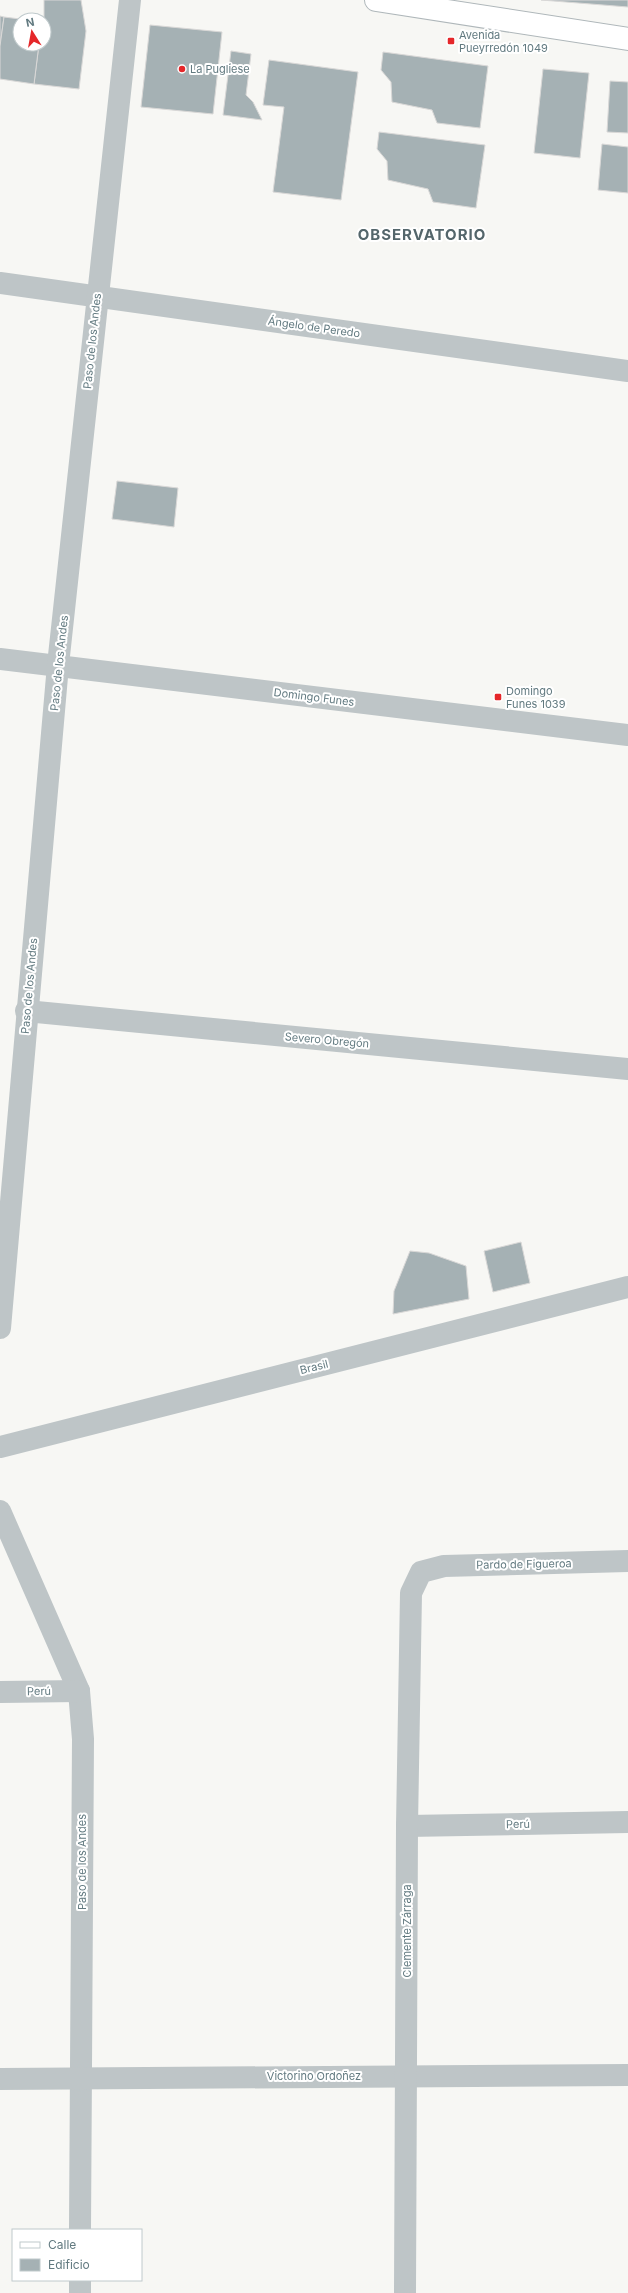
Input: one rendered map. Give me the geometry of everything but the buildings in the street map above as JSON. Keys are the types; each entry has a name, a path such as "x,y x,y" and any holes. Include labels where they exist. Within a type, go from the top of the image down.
{"main road":[{"path":"376,0 628,39"}],"street":[{"name":"Paso de los Andes","path":"0,1328 26,1011 58,665 130,0"},
{"name":"Ángelo de Peredo","path":"0,283 628,371"},
{"name":"Domingo Funes","path":"0,659 628,735"},
{"name":"Severo Obregón","path":"26,1011 628,1069"},
{"name":"Brasil","path":"0,1447 628,1287"},
{"name":"Paso de los Andes","path":"0,1511 79,1691 83,1739 80,2229"},
{"name":"Pardo de Figueroa","path":"421,1572 444,1566 628,1562"},
{"name":"Clemente Zárraga","path":"405,2293 407,1826 411,1593 421,1572"},
{"name":"Perú","path":"0,1692 79,1691"},
{"name":"Perú","path":"407,1826 628,1822"},
{"name":"Victorino Ordoñez","path":"0,2078 81,2076 628,2075"},
{"path":"80,2281 80,2293"}],"place":[{"name":"Avenida Pueyrredón 1049","path":"451,41"},
{"name":"La Pugliese","path":"182,69"},
{"name":"Domingo Funes 1039","path":"498,697"}],"district":[{"name":"OBSERVATORIO","path":"422,235"}]}
